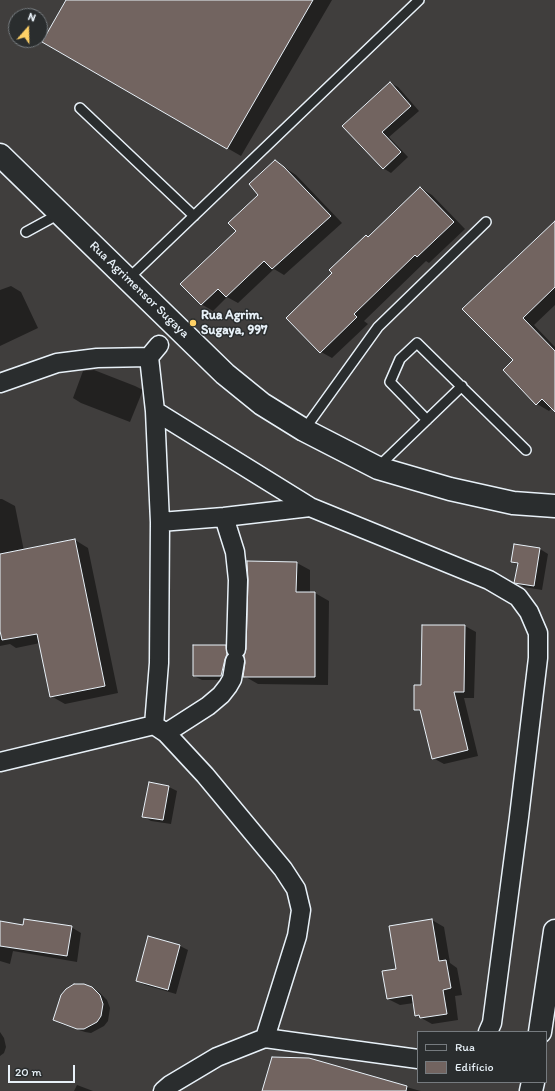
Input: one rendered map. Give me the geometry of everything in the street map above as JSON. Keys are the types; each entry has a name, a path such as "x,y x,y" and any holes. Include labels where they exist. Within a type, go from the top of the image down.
{"main road":[{"name":"Rua Agrimensor Sugaya","path":"0,155 128,279 163,342 225,374 262,404 304,430 378,468 450,489 506,501 555,506"},
{"path":"540,1031 555,931"}],"street":[{"path":"0,383 57,364 96,358 163,342 155,411 160,522 160,729 205,775 230,804 283,869 296,889 301,910 297,936 265,1038"},
{"path":"155,411 310,507 489,580 518,597 529,612 538,633 538,658 492,1023 488,1031"},
{"path":"160,522 224,517 310,507"},
{"path":"0,762 160,729 208,706 221,695 232,679 235,655 238,580 235,552 224,517"},
{"path":"163,1091 170,1085 217,1057 265,1038 417,1059"}],"lane":[{"path":"128,279 419,0"},
{"path":"80,108 194,216"},
{"path":"26,232 61,213"},
{"path":"304,430 378,327 486,222"},
{"path":"427,420 390,382 400,359 417,343 526,450"},
{"path":"378,468 462,386"}],"building":[{"path":"66,0 313,0 227,149 48,45 48,32"},
{"path":"390,82 411,106 382,132 401,152 383,169 342,126"},
{"path":"275,160 284,167 331,216 272,269 264,261 226,297 218,289 201,305 180,284 236,231 228,223 258,195 249,184"},
{"path":"420,187 454,222 417,257 415,255 354,314 357,317 320,353 286,318 332,273 329,270 366,235 368,237"},
{"path":"555,221 555,287 523,318 555,351 555,412 542,399 536,405 503,370 513,360 462,309"},
{"path":"75,539 105,686 50,697 37,634 2,640 0,631 0,554"},
{"path":"514,544 540,548 534,586 514,583 518,563 511,562"},
{"path":"247,561 297,562 296,592 315,592 315,677 243,677 245,663 244,656 246,649 248,580"},
{"path":"422,625 465,625 464,692 454,692 468,750 432,759 420,710 414,710 414,685 421,685"},
{"path":"193,645 226,645 227,654 221,676 193,676"},
{"path":"149,782 169,786 163,820 142,817"},
{"path":"24,919 72,926 67,956 0,946 0,921 23,925"},
{"path":"432,919 439,961 446,960 451,988 443,990 447,1014 420,1018 419,1015 415,1016 412,995 387,999 382,971 396,969 389,926"},
{"path":"148,936 180,945 168,990 136,981"},
{"path":"74,984 84,984 92,987 100,995 103,1004 101,1016 97,1022 84,1029 77,1029 53,1020 61,995 66,989"},
{"path":"272,1057 309,1058 407,1086 406,1091 262,1091"}],"place":[{"name":"Rua Agrim. Sugaya, 997","path":"193,323"}]}
